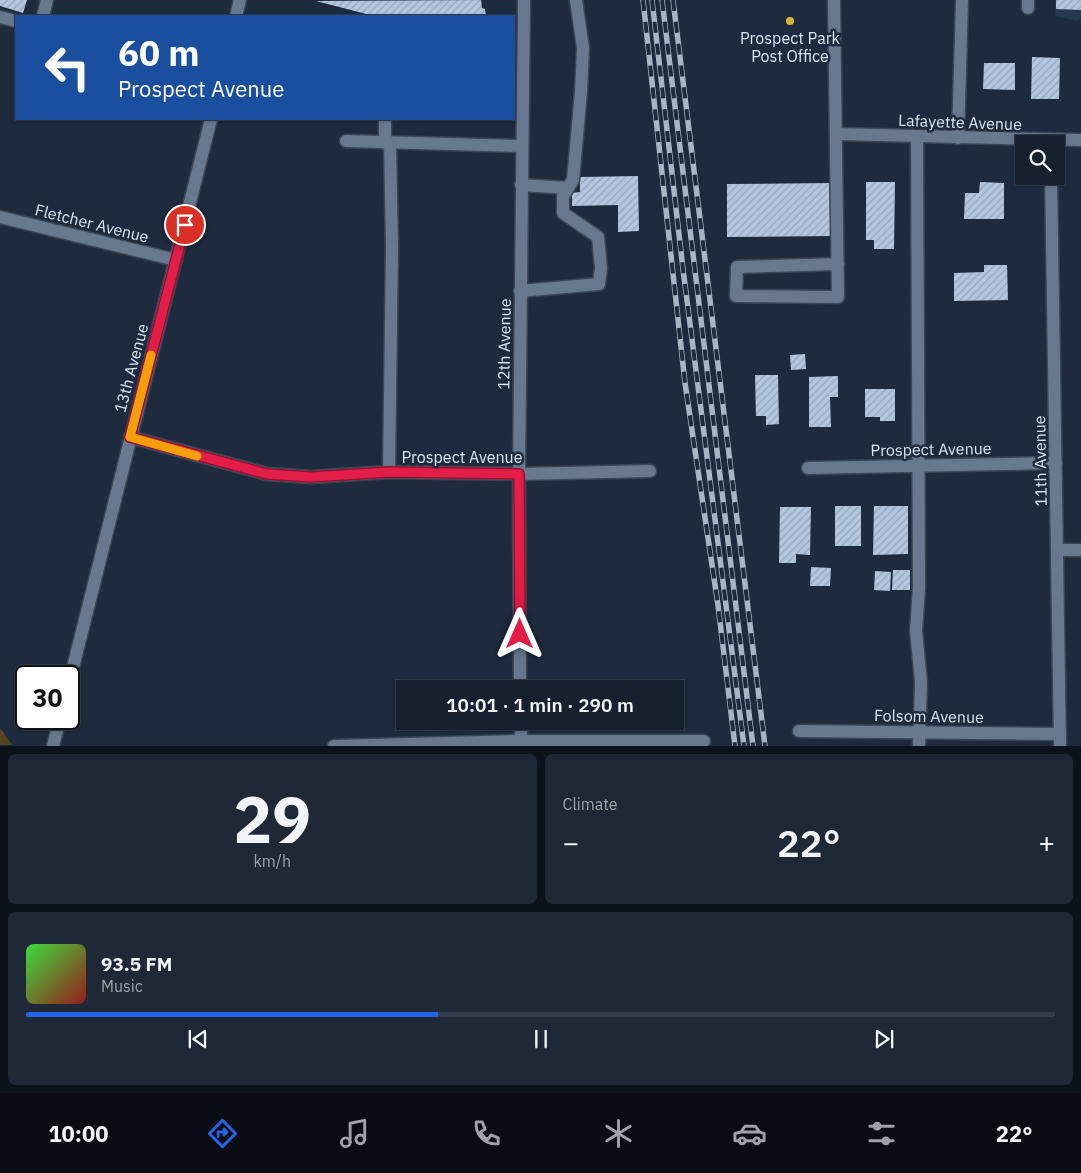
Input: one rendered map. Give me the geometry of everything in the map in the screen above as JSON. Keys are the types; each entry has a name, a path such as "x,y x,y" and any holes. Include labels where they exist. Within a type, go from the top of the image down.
{"street":[{"path":"44,15 47,0"},
{"path":"236,15 240,0"},
{"name":"12th Avenue","path":"520,680 520,291 524,0"},
{"path":"520,291 599,284 601,268 598,237 563,213 563,196 573,180 581,92 583,48 576,0"},
{"path":"834,0 837,134 838,264 838,296 736,296 737,267 838,264"},
{"path":"958,138 962,0"},
{"path":"0,17 15,21"},
{"name":"13th Avenue","path":"73,665 211,120"},
{"path":"385,120 388,143 392,257 389,472"},
{"name":"Lafayette Avenue","path":"837,134 1015,140"},
{"path":"916,137 916,466 919,588 916,631 921,682 919,739"},
{"name":"Lafayette Avenue","path":"1065,141 1081,140"},
{"path":"346,141 521,146"},
{"name":"11th Avenue","path":"1051,185 1060,740"},
{"path":"521,186 568,188"},
{"name":"Fletcher Avenue","path":"0,218 176,260"},
{"name":"Prospect Avenue","path":"130,437 267,474 311,477 389,472 519,474 650,471"},
{"name":"Prospect Avenue","path":"808,468 1056,463"},
{"path":"1058,550 1081,550"},
{"path":"53,746 57,730"},
{"path":"521,730 521,743"},
{"name":"Folsom Avenue","path":"799,731 919,739 1060,740"},
{"path":"334,746 704,741"}],"shaded area":[{"path":"1055,0 1081,0 1081,18 1078,21 1055,16"}],"green space":[{"path":"0,728 12,745 0,745"}],"building":[{"path":"0,0 27,0 23,13 0,6"},
{"path":"481,0 482,8 485,9 486,15 370,15 316,1"},
{"path":"1056,0 1081,0 1081,10 1056,9"},
{"path":"1032,57 1060,58 1059,99 1031,99"},
{"path":"984,63 1015,63 1015,90 983,89"},
{"path":"638,176 639,231 618,232 618,205 572,206 572,193 580,192 580,177"},
{"path":"866,182 895,182 894,249 874,249 874,240 866,240"},
{"path":"980,182 1004,183 1004,219 964,219 965,193 979,193"},
{"path":"831,183 832,236 727,237 727,184"},
{"path":"984,265 1007,265 1008,300 954,301 954,273 984,272"},
{"path":"805,354 806,369 791,370 790,355"},
{"path":"755,375 778,375 779,424 766,425 766,416 756,416"},
{"path":"838,376 838,397 830,397 831,427 809,427 809,377"},
{"path":"865,389 895,389 895,421 880,421 880,417 865,417"},
{"path":"835,506 861,506 861,546 835,546"},
{"path":"874,506 908,506 908,554 873,555"},
{"path":"780,507 811,507 810,555 796,554 796,563 779,563"},
{"path":"811,567 831,568 830,586 810,586"},
{"path":"893,570 910,570 910,590 892,590"},
{"path":"875,571 891,572 890,591 874,590"}],"railway":[{"path":"643,0 685,383 718,605 735,746"},
{"path":"652,0 683,269 744,746"},
{"path":"662,0 753,746"},
{"path":"673,0 765,746"}],"slow traffic":[{"path":"151,355 130,437 197,456"}],"place":[{"name":"Prospect Park Post Office","path":"790,21"}],"route":[{"path":"185,225 130,437 267,474 311,477 389,472 519,474 520,634"}]}
